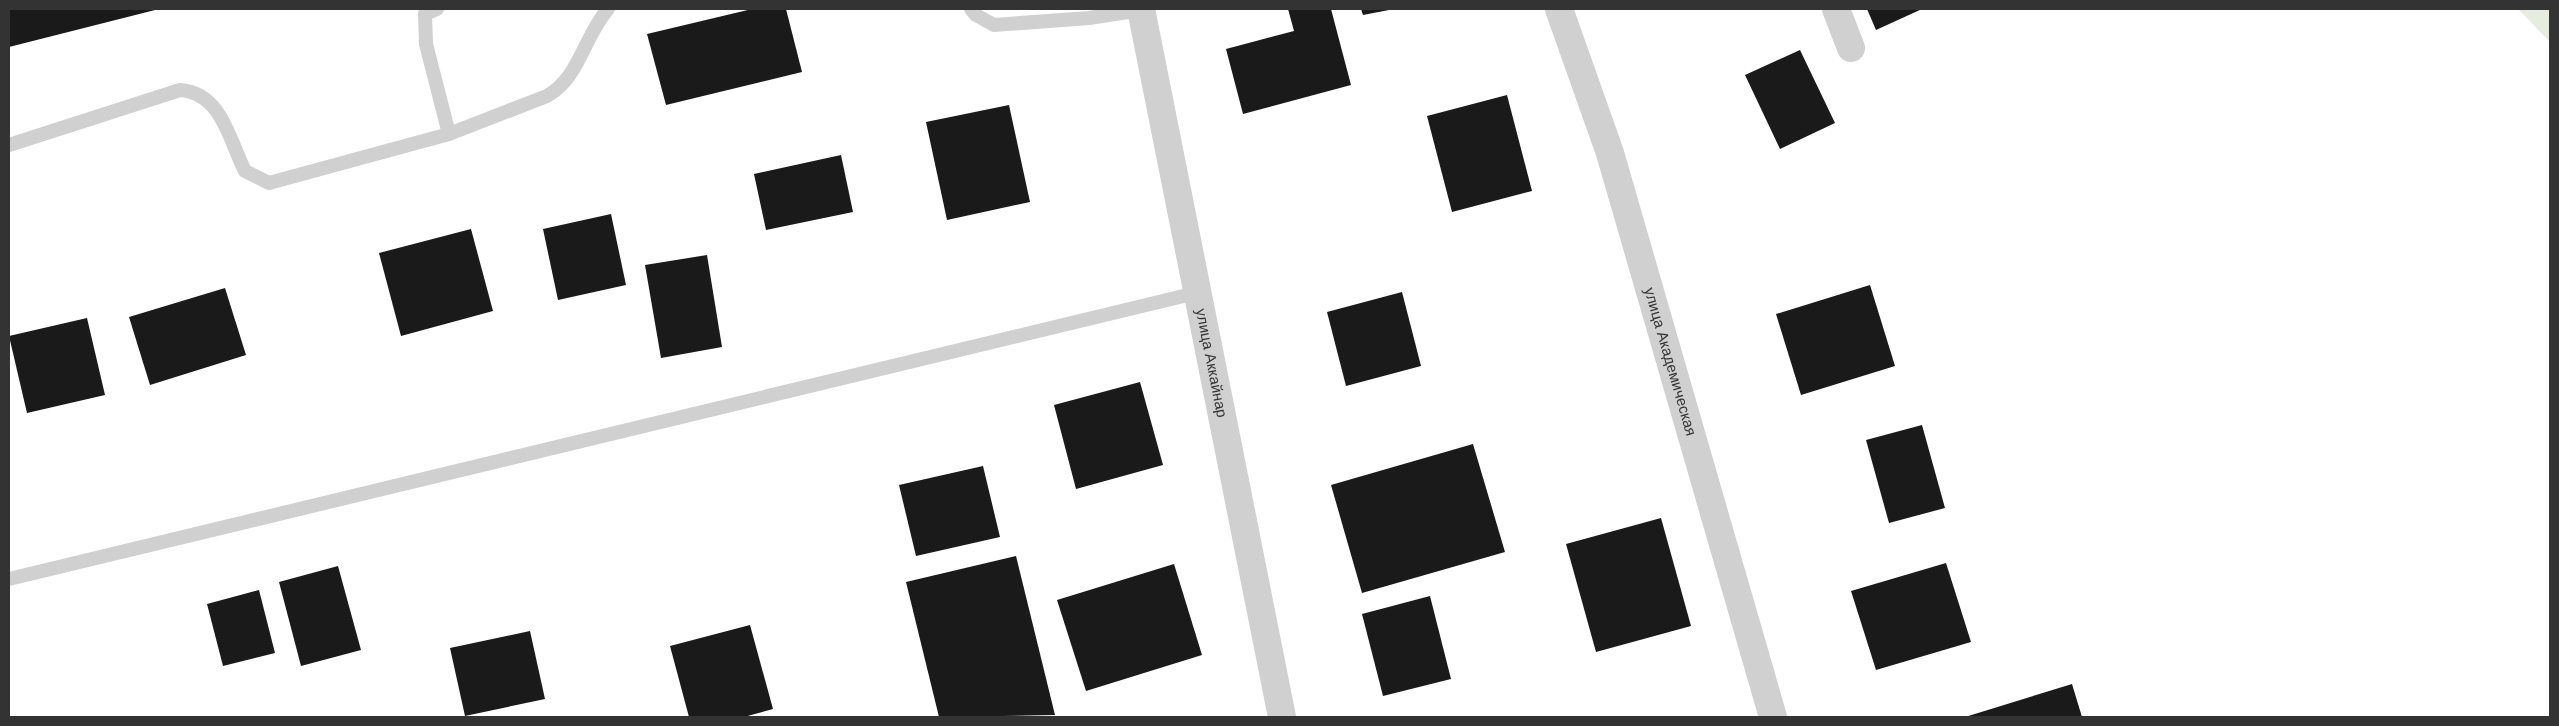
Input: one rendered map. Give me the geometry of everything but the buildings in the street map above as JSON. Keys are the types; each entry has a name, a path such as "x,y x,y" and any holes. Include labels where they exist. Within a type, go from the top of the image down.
{"street":[{"name":"улица Аккайнар","path":"1141,9 1196,293 1282,717"},
{"name":"улица Академическая","path":"1559,9 1610,153 1773,717"},
{"path":"1836,9 1851,48"}],"lane":[{"path":"437,9 426,14 426,44 448,134"},
{"path":"9,145 180,90 194,91 206,100 222,118 245,171 252,177 269,183 448,134 546,96 559,89 570,78 595,24 608,9"},
{"path":"971,9 976,15 994,25 1089,18 1141,9"},
{"path":"9,578 1196,293"}],"shaded area":[{"path":"2518,9 2550,9 2550,42"}]}
